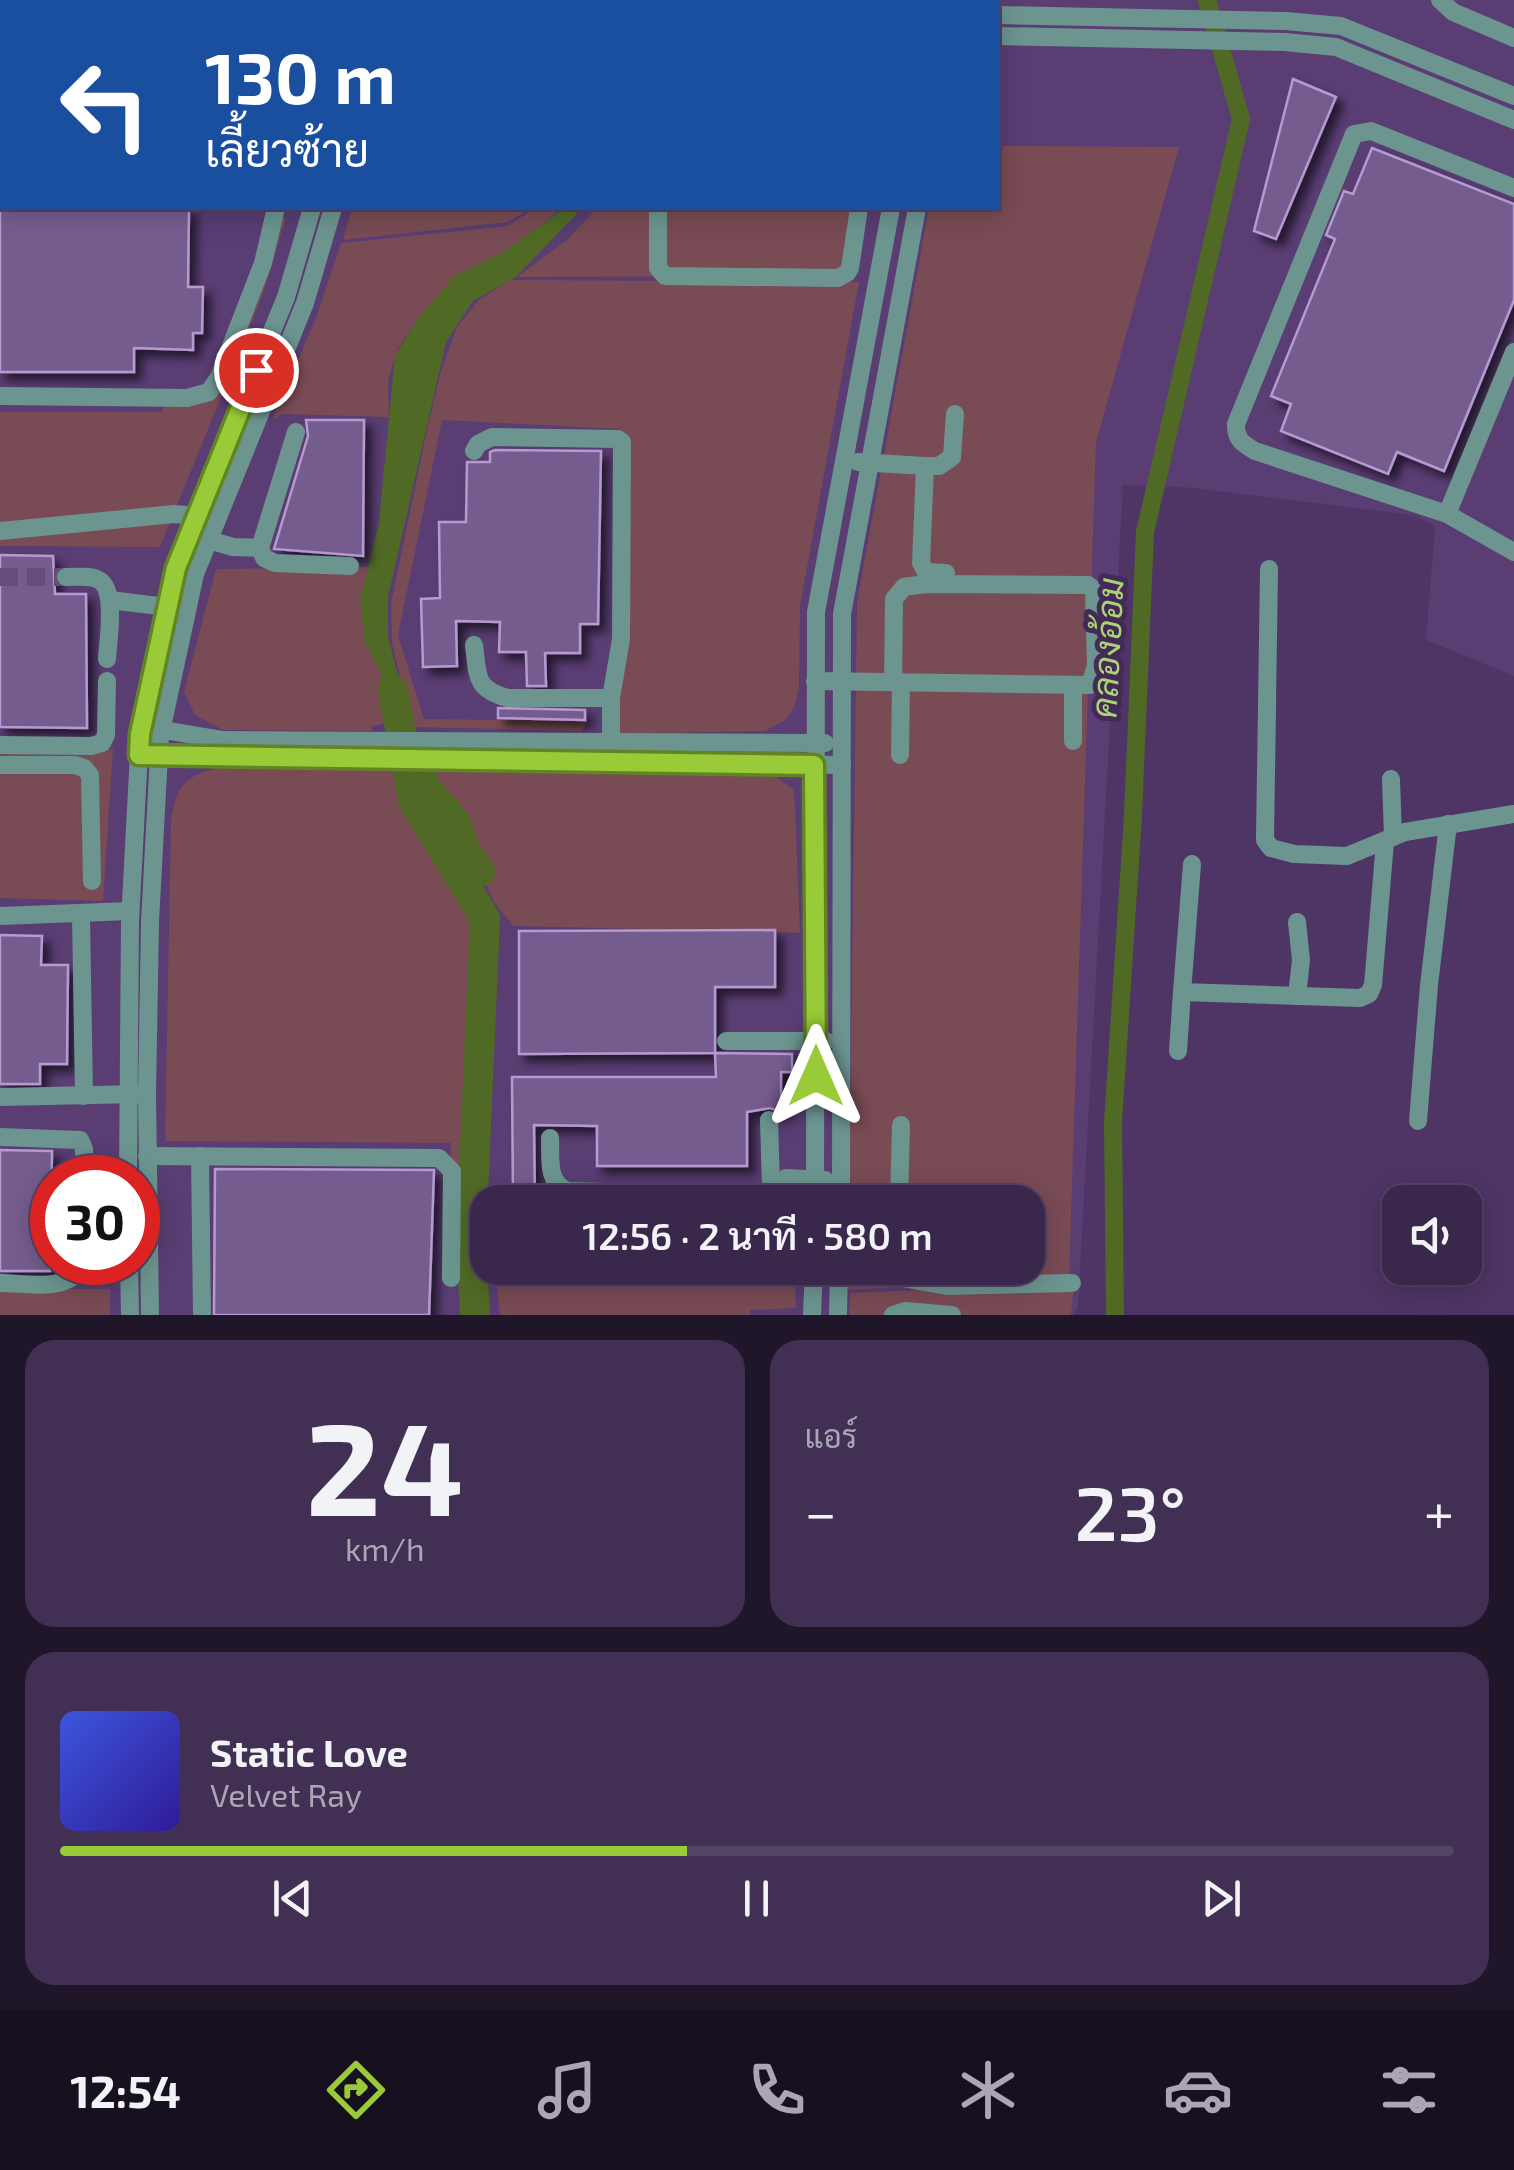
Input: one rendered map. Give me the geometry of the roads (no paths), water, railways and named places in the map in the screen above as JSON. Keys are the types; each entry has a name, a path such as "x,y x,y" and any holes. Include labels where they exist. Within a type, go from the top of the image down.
{"street":[{"path":"1440,0 1453,12 1514,38"},
{"path":"1000,15 1286,20 1341,26 1514,96"},
{"path":"1000,36 1285,42 1336,48 1514,120"},
{"path":"1514,188 1371,131 1354,134 1235,434 1255,450 1447,514 1514,552"},
{"path":"0,396 187,398 209,392 219,377 263,262 276,210"},
{"path":"658,210 658,268 664,276 838,278 848,274 850,268 860,210"},
{"path":"815,1185 816,612 891,210"},
{"path":"841,1185 842,614 917,210"},
{"path":"147,1155 137,1094 130,912 142,727 176,568 321,213"},
{"path":"130,1155 162,729 195,574 305,303 321,213"},
{"path":"1447,514 1514,352"},
{"path":"843,461 940,466 952,457 955,414"},
{"path":"296,432 260,548 264,558 350,566"},
{"path":"474,450 492,437 618,438 622,442 621,639 611,698 611,751"},
{"path":"925,466 922,563 926,572 1100,574"},
{"path":"0,532 174,514 197,516"},
{"path":"209,540 233,547 260,548"},
{"path":"1269,570 1265,840 1278,852 1324,856 1360,853 1389,839 1448,824 1514,814"},
{"path":"66,577 96,578 104,584 110,600 107,659"},
{"path":"816,681 897,682 1073,686 1090,685 1096,666 1094,590 1088,585 904,587 894,599 897,682 900,755"},
{"path":"110,600 167,607"},
{"path":"474,644 478,678 492,694 508,698 611,698"},
{"path":"0,745 91,746 102,742 106,735 107,681"},
{"path":"1073,686 1073,741"},
{"path":"142,727 223,740 387,750"},
{"path":"139,755 611,751 841,742"},
{"path":"611,751 842,765"},
{"path":"0,766 75,766 90,775 92,881"},
{"path":"1182,992 1360,998 1369,994 1389,839 1391,779"},
{"path":"1418,1121 1448,824"},
{"path":"1178,1051 1192,864"},
{"path":"0,916 130,912"},
{"path":"81,916 84,1096"},
{"path":"1297,996 1301,960 1298,922"},
{"path":"726,1041 842,1041"},
{"path":"0,1097 137,1094"},
{"path":"769,1120 771,1185"},
{"path":"899,1185 901,1125"},
{"path":"0,1137 80,1140 84,1155"},
{"path":"550,1138 551,1175 556,1185"},
{"path":"160,1156 438,1158 452,1171 450,1278"},
{"path":"200,1156 202,1315"},
{"path":"773,1185 786,1178 841,1179"},
{"path":"0,1283 30,1283"},
{"path":"1045,1284 1072,1283"},
{"path":"129,1285 130,1315"},
{"path":"149,1285 150,1315"},
{"path":"812,1315 813,1285"},
{"path":"838,1315 839,1285"},
{"path":"943,1285 989,1285"},
{"path":"893,1315 906,1311 952,1315"}],"waterway":[{"name":"คลองอ้อม","path":"1115,1315 1113,1122 1133,815 1145,532 1241,119 1207,0"},
{"path":"393,690 413,800 485,918 471,1240 475,1315"},
{"path":"422,770 418,779 456,822 464,849 480,872"}],"tunnel":[{"path":"0,577 66,577"}]}
